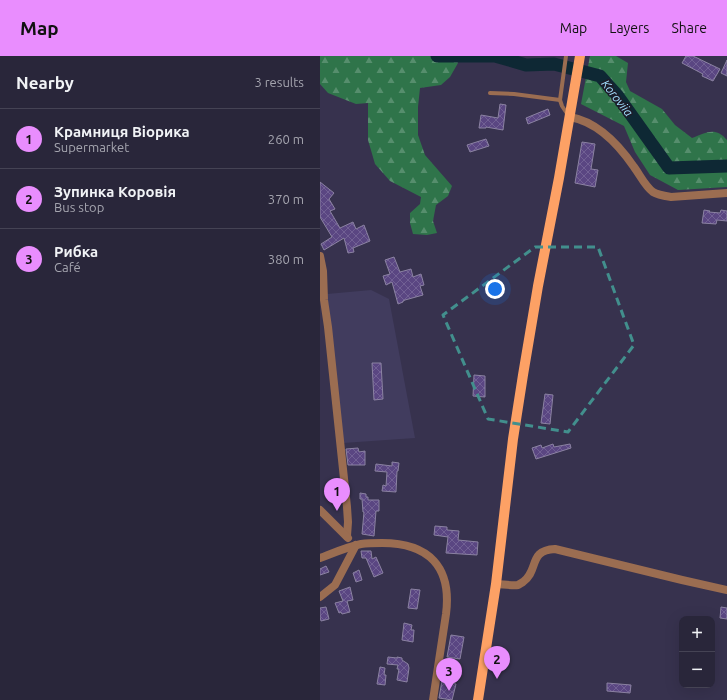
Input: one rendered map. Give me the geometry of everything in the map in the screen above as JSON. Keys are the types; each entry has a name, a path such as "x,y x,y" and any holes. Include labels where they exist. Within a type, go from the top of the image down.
{"main road":[{"path":"478,700 496,584 513,439 522,382 580,56"}],"street":[{"path":"570,117 579,118 602,131 629,159 647,187 654,192 663,196 671,197 727,193"},
{"path":"320,256 347,507 347,536"},
{"path":"320,510 356,545"},
{"path":"320,558 356,545 374,543 414,547 430,556 439,569 447,588 447,608 432,700"},
{"path":"320,597 336,584 356,545"},
{"path":"496,584 518,585 528,578 538,555 549,549 555,549 727,590"}],"lane":[{"path":"565,58 560,100 562,106 570,117"},
{"path":"490,93 514,94 560,100"}],"highlighted area":[{"path":"535,247 598,247 634,345 568,432 488,419 443,315"}],"shaded area":[{"path":"371,290 389,299 415,438 343,443 327,294"}],"green space":[{"path":"320,56 455,56 458,63 450,77 441,85 420,88 418,107 418,135 425,155 452,186 448,196 436,205 433,221 437,233 427,235 413,234 410,223 410,213 420,204 421,197 390,181 375,164 368,140 368,103 356,104 328,93 320,84"},
{"path":"590,56 616,56 628,63 626,82 630,91 662,109 675,125 692,138 710,132 718,133 723,136 727,140 727,187 678,190 650,175 635,152 624,126 581,104"}],"building":[{"path":"686,56 693,56 720,69 713,81 682,63"},
{"path":"727,60 727,76 721,73"},
{"path":"500,104 506,105 503,130 486,127 479,128 481,115 498,118"},
{"path":"548,109 550,115 528,124 526,118"},
{"path":"486,139 489,146 470,152 467,145"},
{"path":"582,142 595,144 591,169 598,170 595,187 575,183"},
{"path":"320,182 334,193 329,199 335,209 330,211 340,228 353,222 356,229 364,225 370,241 353,248 354,252 348,253 344,238 324,250 321,244 332,237 320,217"},
{"path":"704,210 720,213 721,210 727,211 727,221 717,220 716,224 702,223"},
{"path":"394,257 400,272 411,269 413,277 421,274 424,285 420,286 423,295 405,300 398,304 392,282 386,285 383,276 390,274 385,260"},
{"path":"372,363 381,363 383,399 374,400"},
{"path":"474,375 485,376 485,397 473,396"},
{"path":"545,394 553,395 550,424 541,423"},
{"path":"553,444 554,447 570,444 571,448 536,459 532,448 541,445 542,448"},
{"path":"358,448 359,452 365,451 365,465 348,465 346,449"},
{"path":"392,462 399,463 396,492 382,491 383,485 386,486 387,472 375,471 376,464 392,466"},
{"path":"360,493 366,494 368,500 379,500 379,511 376,511 374,536 362,534 364,512 362,499 360,499"},
{"path":"435,526 447,527 447,530 459,531 458,540 478,542 477,555 446,553 448,537 434,535"},
{"path":"361,551 371,551 372,559 376,557 383,573 374,577 366,558 362,558"},
{"path":"326,566 329,572 320,575 320,569"},
{"path":"359,570 362,580 356,582 353,573"},
{"path":"350,587 353,600 347,601 350,612 342,614 341,612 339,613 335,603 343,601 339,591"},
{"path":"411,589 420,590 417,609 408,608"},
{"path":"326,607 329,619 321,621 320,608"},
{"path":"721,607 727,608 727,619 720,618"},
{"path":"404,623 412,625 411,630 414,630 413,642 402,640"},
{"path":"451,635 464,637 460,659 447,657"},
{"path":"388,657 402,658 402,660 408,664 409,668 407,682 397,680 399,669 397,669 398,665 387,664"},
{"path":"380,667 385,668 385,685 377,684"},
{"path":"442,681 456,684 452,700 439,698"},
{"path":"607,683 631,685 630,693 607,691"}],"waterway":[{"name":"Koroviia","path":"437,56 495,56 526,65 554,64 600,76 617,95 669,168 727,166"}],"place":[{"name":"Крамниця Віорика","path":"337,511"},
{"name":"Зупинка Коровія","path":"497,679"},
{"name":"Рибка","path":"449,691"}]}
